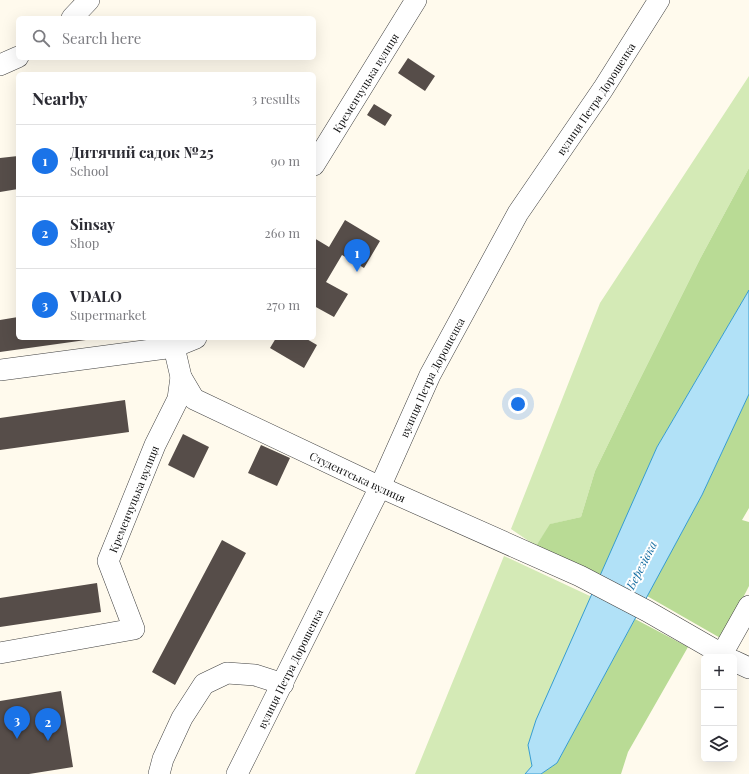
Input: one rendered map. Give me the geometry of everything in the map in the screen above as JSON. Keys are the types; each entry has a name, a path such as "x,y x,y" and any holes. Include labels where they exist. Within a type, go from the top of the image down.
{"street":[{"path":"74,16 89,0"},
{"name":"Кременчуцька вулиця","path":"316,162 416,0"},
{"name":"вулиця Петра Дорошенка","path":"237,774 380,487 430,375 518,213 603,89 659,0"},
{"path":"0,65 16,57"},
{"path":"0,370 174,348 192,340"},
{"name":"Студентська вулиця","path":"174,348 181,377 194,399 380,487 580,576 647,611 723,654"},
{"name":"Кременчуцька вулиця","path":"0,653 134,629 108,561 155,445 176,404 181,377"},
{"path":"729,654 749,606"},
{"name":"Студентська вулиця","path":"737,662 749,668"},
{"path":"159,774 163,759 182,718 204,684 227,673 255,675 283,684"}],"green space":[{"path":"749,76 749,168 700,259 595,471 581,517 551,524 536,546 511,529 600,303"},
{"path":"749,168 749,290 657,447 602,575 536,546 550,524 581,517 595,471 700,259"},
{"path":"749,394 749,508 742,520 749,522 749,586 722,639 647,596 702,495"},
{"path":"504,556 592,597 536,720 528,745 532,766 525,774 415,774"},
{"path":"635,619 688,647 628,752 621,774 541,774 557,763"}],"water":[{"name":"Березівка","path":"749,290 749,394 702,495 557,763 541,774 525,774 532,766 528,745 536,720 657,447"}],"building":[{"path":"408,58 435,76 425,91 398,73"},
{"path":"374,104 392,115 385,126 367,115"},
{"path":"16,156 16,189 0,192 0,158"},
{"path":"345,220 380,241 364,268 342,255 326,282 348,294 334,317 316,307 316,239 329,247"},
{"path":"16,317 16,340 86,340 0,352 0,320"},
{"path":"275,340 308,340 317,345 304,368 270,348"},
{"path":"125,400 129,432 0,450 0,418"},
{"path":"183,434 209,447 194,478 168,465"},
{"path":"261,445 290,458 277,486 248,473"},
{"path":"222,540 246,553 175,685 152,672"},
{"path":"97,583 101,612 0,627 0,598"},
{"path":"61,691 73,767 29,774 0,774 0,701"}],"place":[{"name":"Дитячий садок №25","path":"357,272"},
{"name":"VDALO","path":"17,739"},
{"name":"Sinsay","path":"48,741"}]}
